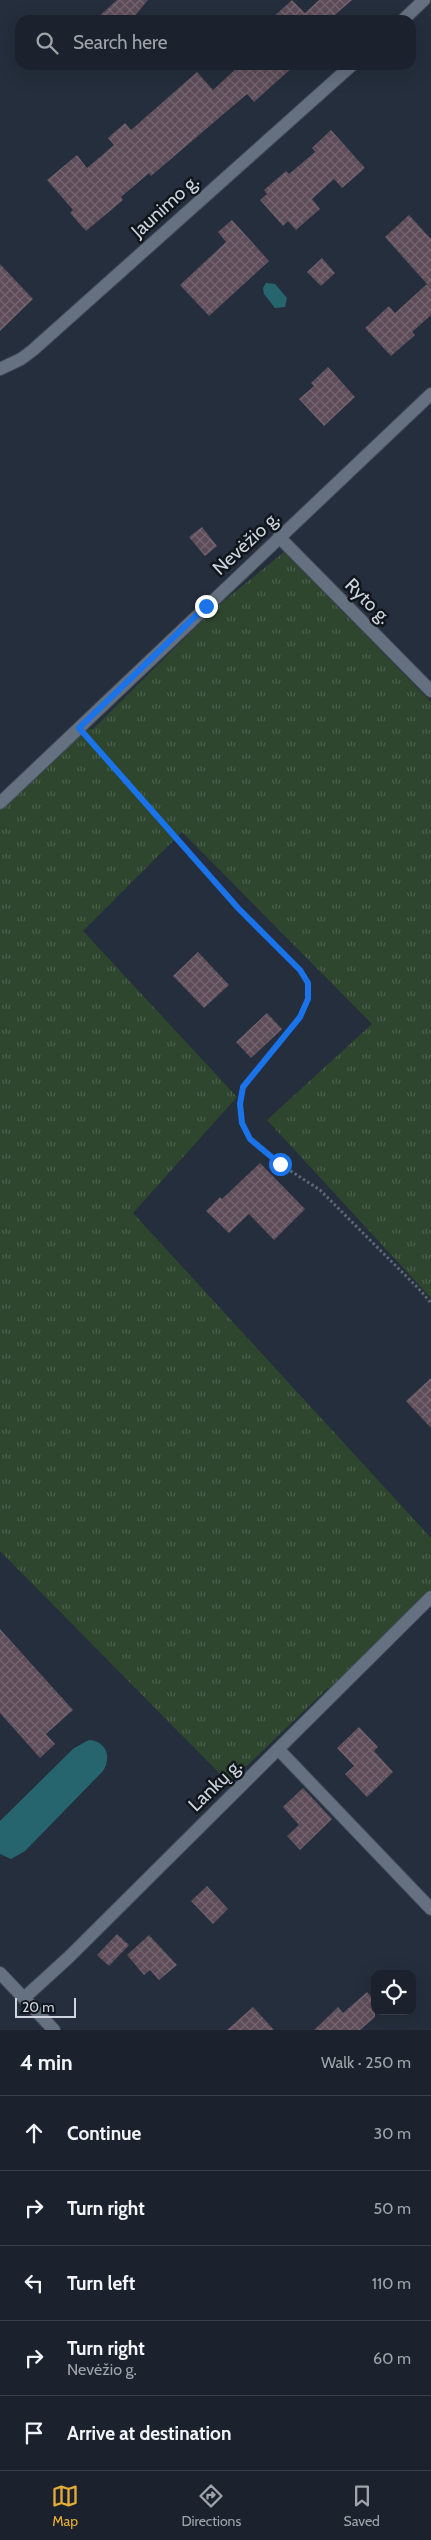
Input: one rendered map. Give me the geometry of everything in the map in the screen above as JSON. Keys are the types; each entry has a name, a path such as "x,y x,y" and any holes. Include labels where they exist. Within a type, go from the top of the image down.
{"street":[{"path":"408,15 424,0"},
{"name":"Jaunimo g.","path":"0,369 21,359 33,350 346,70"},
{"name":"Nevėžio g.","path":"0,803 431,394"},
{"name":"Ryto g.","path":"279,537 431,691"},
{"name":"Lankų g.","path":"24,1998 69,1957 431,1597"},
{"path":"279,1750 431,1909"},
{"path":"0,1973 54,2030"}],"path":[{"path":"79,728 238,908 300,970 308,983 308,999 300,1017 243,1087 240,1104 242,1123 250,1139 280,1164 320,1190 431,1303"}],"green space":[{"path":"284,552 431,702 431,1298 267,1120 372,1024 182,832 83,931 237,1097 133,1213 431,1538 431,1604 338,1698 328,1688 229,1783 0,1551 0,803 79,728 93,729 213,610"}],"shaded area":[{"path":"266,283 275,284 287,298 285,307 275,308 264,294 263,288"},
{"path":"89,1740 100,1743 106,1751 107,1760 103,1771 25,1851 11,1859 0,1854 0,1821 74,1748"}],"building":[{"path":"117,0 148,0 135,15 100,15"},
{"path":"292,0 305,13 319,0 352,0 335,15 276,15"},
{"path":"235,70 289,70 254,102 247,94 151,176 149,173 121,197 123,200 86,231 70,213 73,210 47,180 77,155 87,168 114,145 108,138 125,123 131,130 197,72 213,90"},
{"path":"331,130 365,168 342,188 334,179 312,199 320,209 296,230 288,221 283,226 260,200 267,194 264,190 286,171 289,174 315,152 312,148"},
{"path":"409,215 431,239 431,315 412,332 415,335 391,356 365,328 389,306 395,313 427,284 385,237"},
{"path":"232,220 269,261 209,316 180,285 226,242 218,232"},
{"path":"322,258 335,273 321,286 307,272"},
{"path":"0,264 33,299 0,331"},
{"path":"328,367 355,397 324,426 299,399 314,386 311,383"},
{"path":"202,527 217,546 205,556 189,537"},
{"path":"198,952 229,985 204,1008 173,976"},
{"path":"267,1013 282,1029 251,1058 236,1042"},
{"path":"260,1163 305,1209 274,1240 249,1214 229,1233 206,1211 220,1197 222,1199"},
{"path":"431,1378 431,1428 406,1401"},
{"path":"0,1629 73,1710 46,1734 55,1744 40,1758 0,1713"},
{"path":"359,1727 378,1747 374,1751 393,1772 367,1797 345,1774 354,1766 337,1748"},
{"path":"303,1788 332,1819 300,1850 287,1836 299,1825 283,1807"},
{"path":"207,1886 228,1909 213,1924 191,1901"},
{"path":"117,1934 129,1945 109,1966 97,1955"},
{"path":"149,1935 177,1965 159,1980 150,1970 144,1975 127,1955"},
{"path":"367,1992 371,1996 371,2015 375,2015 375,2017 360,2030 314,2030 338,2007 343,2013"},
{"path":"253,2007 274,2030 227,2030"}],"route":[{"path":"206,606 79,728 238,908 300,970 308,983 308,999 300,1017 243,1087 240,1104 242,1123 250,1139 280,1164"}]}
